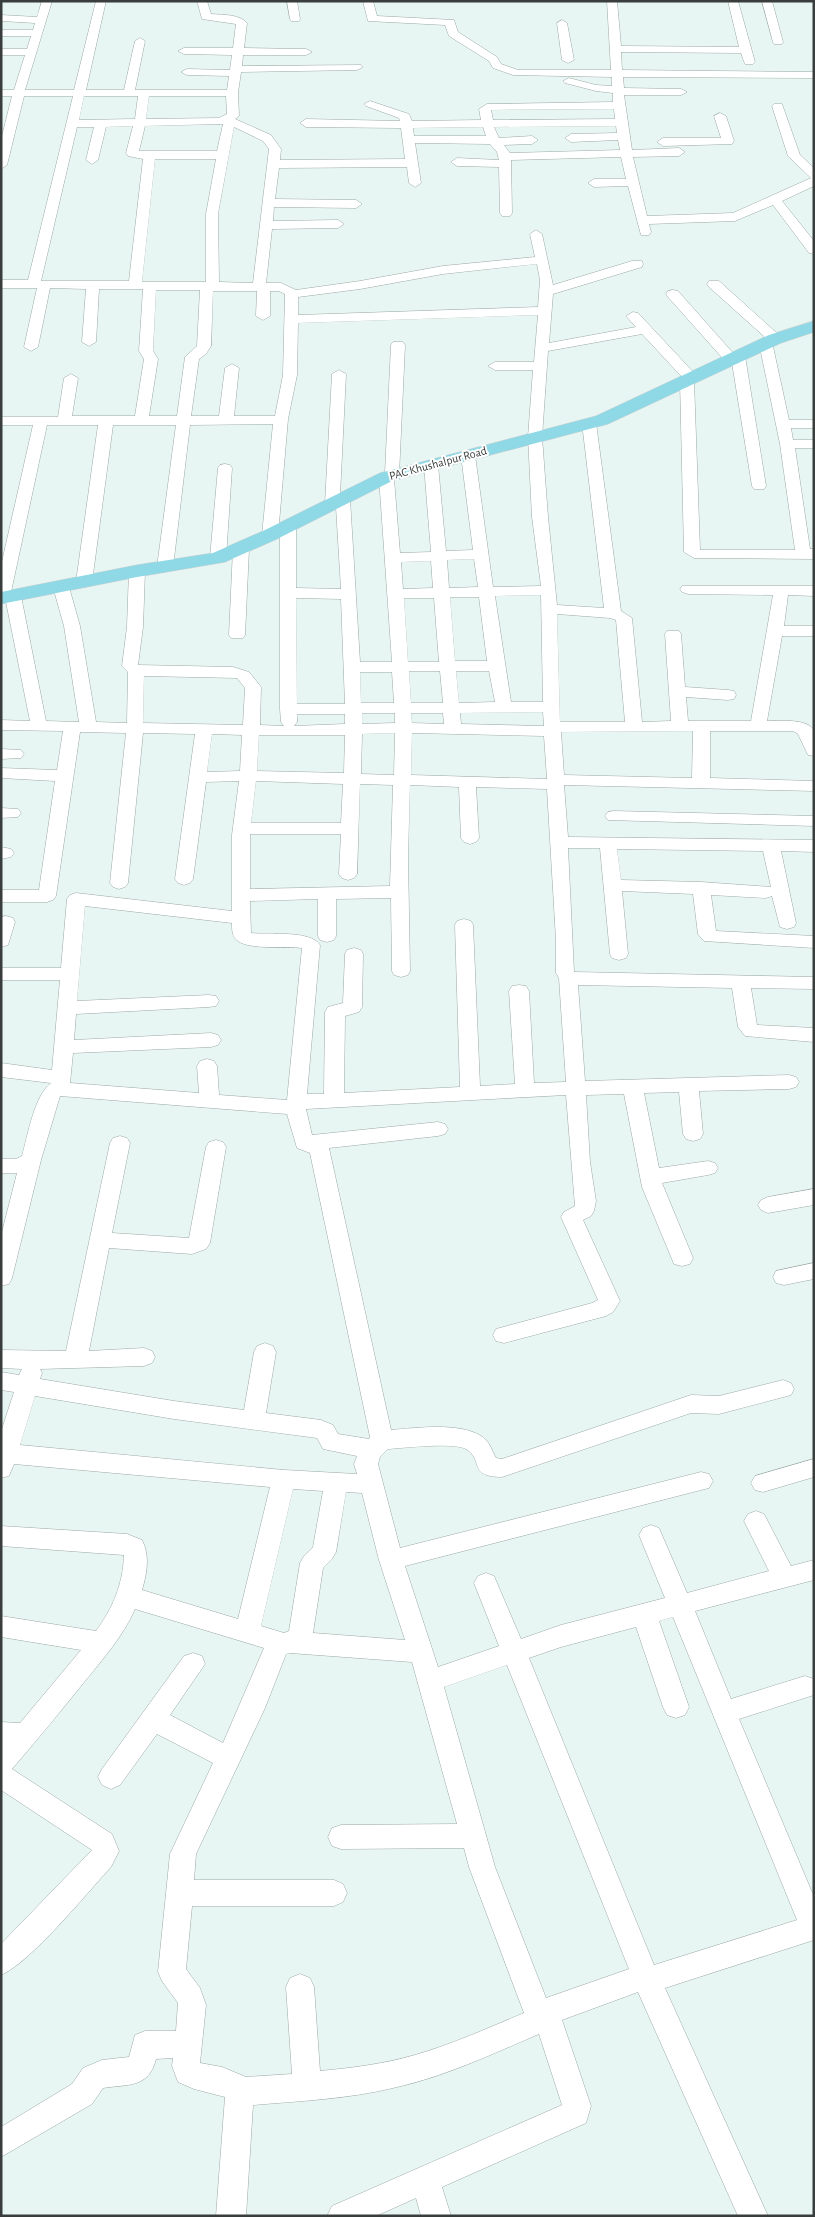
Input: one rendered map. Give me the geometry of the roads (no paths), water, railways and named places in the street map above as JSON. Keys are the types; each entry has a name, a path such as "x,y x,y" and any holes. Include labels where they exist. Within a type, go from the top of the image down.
{"main road":[{"name":"PAC Khushalpur Road","path":"5,598 137,571 218,558 270,536 389,476 602,420 771,341 814,326"}],"street":[{"path":"1,164 5,132 14,111 47,1"},
{"path":"32,347 39,284 71,124 100,1"},
{"path":"165,567 192,357 201,352 204,346 210,287 212,214 228,120 234,116 232,93 242,23 236,20 206,17 202,1"},
{"path":"292,1 295,20"},
{"path":"368,1 372,20 450,22 453,34 495,60 520,60 525,73 814,75"},
{"path":"612,1 612,56 617,74 625,143 644,226 735,217 814,181"},
{"path":"733,1 752,74"},
{"path":"767,1 778,42"},
{"path":"9,7 17,19"},
{"path":"1,18 41,20"},
{"path":"562,23 568,60"},
{"path":"1,33 38,33"},
{"path":"129,92 140,41"},
{"path":"184,50 306,52"},
{"path":"612,56 746,50"},
{"path":"1,52 32,52"},
{"path":"187,72 357,67"},
{"path":"538,74 596,88 618,91 681,92"},
{"path":"144,92 140,123 132,153 149,156 223,155"},
{"path":"1,93 232,93"},
{"path":"370,104 403,114 415,183"},
{"path":"506,213 505,160 501,148 495,142 487,124 485,109 490,106 620,105"},
{"path":"778,106 794,156 814,175"},
{"path":"1,112 14,111"},
{"path":"457,162 505,160 625,143 726,142 729,139 720,116"},
{"path":"71,124 228,120 259,133 273,143 275,149 261,287 263,316"},
{"path":"306,123 406,125 622,122"},
{"path":"92,160 101,124"},
{"path":"571,138 625,143 679,152"},
{"path":"408,139 495,142 532,140"},
{"path":"135,285 149,156"},
{"path":"273,164 412,163"},
{"path":"594,183 633,182"},
{"path":"775,200 814,250"},
{"path":"269,203 356,204"},
{"path":"266,225 338,224"},
{"path":"504,1335 598,1310 609,1301 571,1217 584,1211 586,1207 581,1180 568,978 565,973 565,940 551,707 549,590 540,517 535,437 547,291 547,280 536,234"},
{"path":"292,294 360,285 442,270 542,260"},
{"path":"547,291 637,264"},
{"path":"1,284 286,288 292,294 290,375 281,420 270,536"},
{"path":"89,342 93,284"},
{"path":"633,316 689,379 692,552 699,555 808,554 786,444 771,341 714,284"},
{"path":"141,421 151,360 146,350 150,286"},
{"path":"673,294 734,358 759,486"},
{"path":"291,319 545,311"},
{"path":"542,348 645,329"},
{"path":"398,345 389,476 404,728 399,857 401,971"},
{"path":"495,366 541,366"},
{"path":"226,420 232,368"},
{"path":"339,374 337,502 349,594 354,708 348,874"},
{"path":"64,421 71,378"},
{"path":"1,421 281,420"},
{"path":"39,726 5,598 40,421"},
{"path":"84,582 106,421"},
{"path":"589,423 613,613"},
{"path":"783,424 814,424"},
{"path":"786,444 814,444"},
{"path":"468,455 496,666 504,707"},
{"path":"431,465 453,729"},
{"path":"218,558 225,468"},
{"path":"288,526 289,731"},
{"path":"237,635 241,549"},
{"path":"393,558 482,554"},
{"path":"137,571 135,627 130,666 136,672 233,672 243,675 253,687 252,731 242,829 241,933 244,937 306,942 311,945 296,1105 304,1143"},
{"path":"47,896 63,776 80,727 72,626 61,587"},
{"path":"688,589 814,590"},
{"path":"396,594 549,590"},
{"path":"758,726 781,591"},
{"path":"287,593 349,594"},
{"path":"549,610 613,613 620,615 625,622 634,726"},
{"path":"775,631 814,631"},
{"path":"673,634 680,726"},
{"path":"352,667 496,666"},
{"path":"119,882 135,728 136,672"},
{"path":"678,691 728,695"},
{"path":"288,709 551,707"},
{"path":"1,725 252,731 404,728 552,729 634,726 796,726 810,731 814,751"},
{"path":"701,783 702,726"},
{"path":"184,879 204,730"},
{"path":"1,772 63,776"},
{"path":"198,777 248,776 467,782 701,783 814,786"},
{"path":"467,782 470,838"},
{"path":"614,816 814,821"},
{"path":"242,829 350,828"},
{"path":"558,842 814,846"},
{"path":"608,842 618,954"},
{"path":"772,845 787,923"},
{"path":"612,885 766,892"},
{"path":"701,888 707,934 711,937 814,942"},
{"path":"242,895 400,892"},
{"path":"327,893 327,936"},
{"path":"1,896 47,896 241,918"},
{"path":"1,1278 31,1160 50,1095 60,1084 76,899"},
{"path":"1,941 6,922"},
{"path":"464,926 470,1094"},
{"path":"334,1101 335,1012 352,1007 354,954"},
{"path":"1,974 69,974"},
{"path":"568,978 814,983"},
{"path":"740,982 748,1027 752,1031 814,1034"},
{"path":"519,991 525,1090"},
{"path":"66,1008 209,1001"},
{"path":"63,1047 211,1040"},
{"path":"207,1066 209,1101"},
{"path":"1,1070 60,1084 209,1101 296,1105 334,1101 525,1090 789,1082"},
{"path":"688,1084 693,1134"},
{"path":"633,1086 656,1201 682,1258"},
{"path":"304,1143 438,1129"},
{"path":"76,1358 120,1143"},
{"path":"304,1143 316,1146 320,1150 378,1445"},
{"path":"100,1240 196,1245 199,1243 216,1146"},
{"path":"1,1166 19,1166 31,1160"},
{"path":"651,1177 708,1168"},
{"path":"768,1205 814,1197"},
{"path":"784,1278 814,1271"},
{"path":"253,1421 266,1352"},
{"path":"1,1358 34,1361 144,1357"},
{"path":"34,1361 28,1386 3,1459 372,1484"},
{"path":"1,1381 174,1410 320,1429 325,1431 331,1442 378,1445 417,1438 468,1440 478,1448 491,1468 502,1468 691,1404 719,1405 783,1389"},
{"path":"342,2216 576,2113 577,2106 547,2014 535,2007 482,1867 430,1681 391,1560 366,1464 370,1452 378,1445"},
{"path":"763,1483 814,1468"},
{"path":"247,1632 284,1478"},
{"path":"290,1643 312,1563 324,1552 336,1481"},
{"path":"391,1560 701,1481"},
{"path":"756,1521 784,1577"},
{"path":"240,2092 347,2082 413,2069 641,1978 647,1980 814,1927 651,1535"},
{"path":"1,1536 127,1544 134,1547 136,1554 128,1596 119,1616 101,1643 1,1763"},
{"path":"430,1681 514,1654 561,1636 814,1570"},
{"path":"486,1583 647,1980 753,2216"},
{"path":"128,1596 290,1643 421,1652"},
{"path":"644,1614 676,1707"},
{"path":"2,1629 101,1643"},
{"path":"231,2216 240,2092 228,2081 194,2076 188,2072 188,2044 192,2005 190,1997 172,1972 183,1854 252,1708 277,1647 290,1643"},
{"path":"111,1777 194,1664"},
{"path":"725,1712 805,1687"},
{"path":"154,1720 228,1758"},
{"path":"1,1733 26,1735"},
{"path":"1,1776 103,1843 106,1851 102,1858 50,1914 1,1962"},
{"path":"341,1837 473,1836"},
{"path":"179,1893 334,1893"},
{"path":"300,1987 307,2086"},
{"path":"1,2143 82,2094 93,2078 102,2074 134,2070 139,2067 145,2045 188,2044"},
{"path":"426,2180 436,2216"}]}
